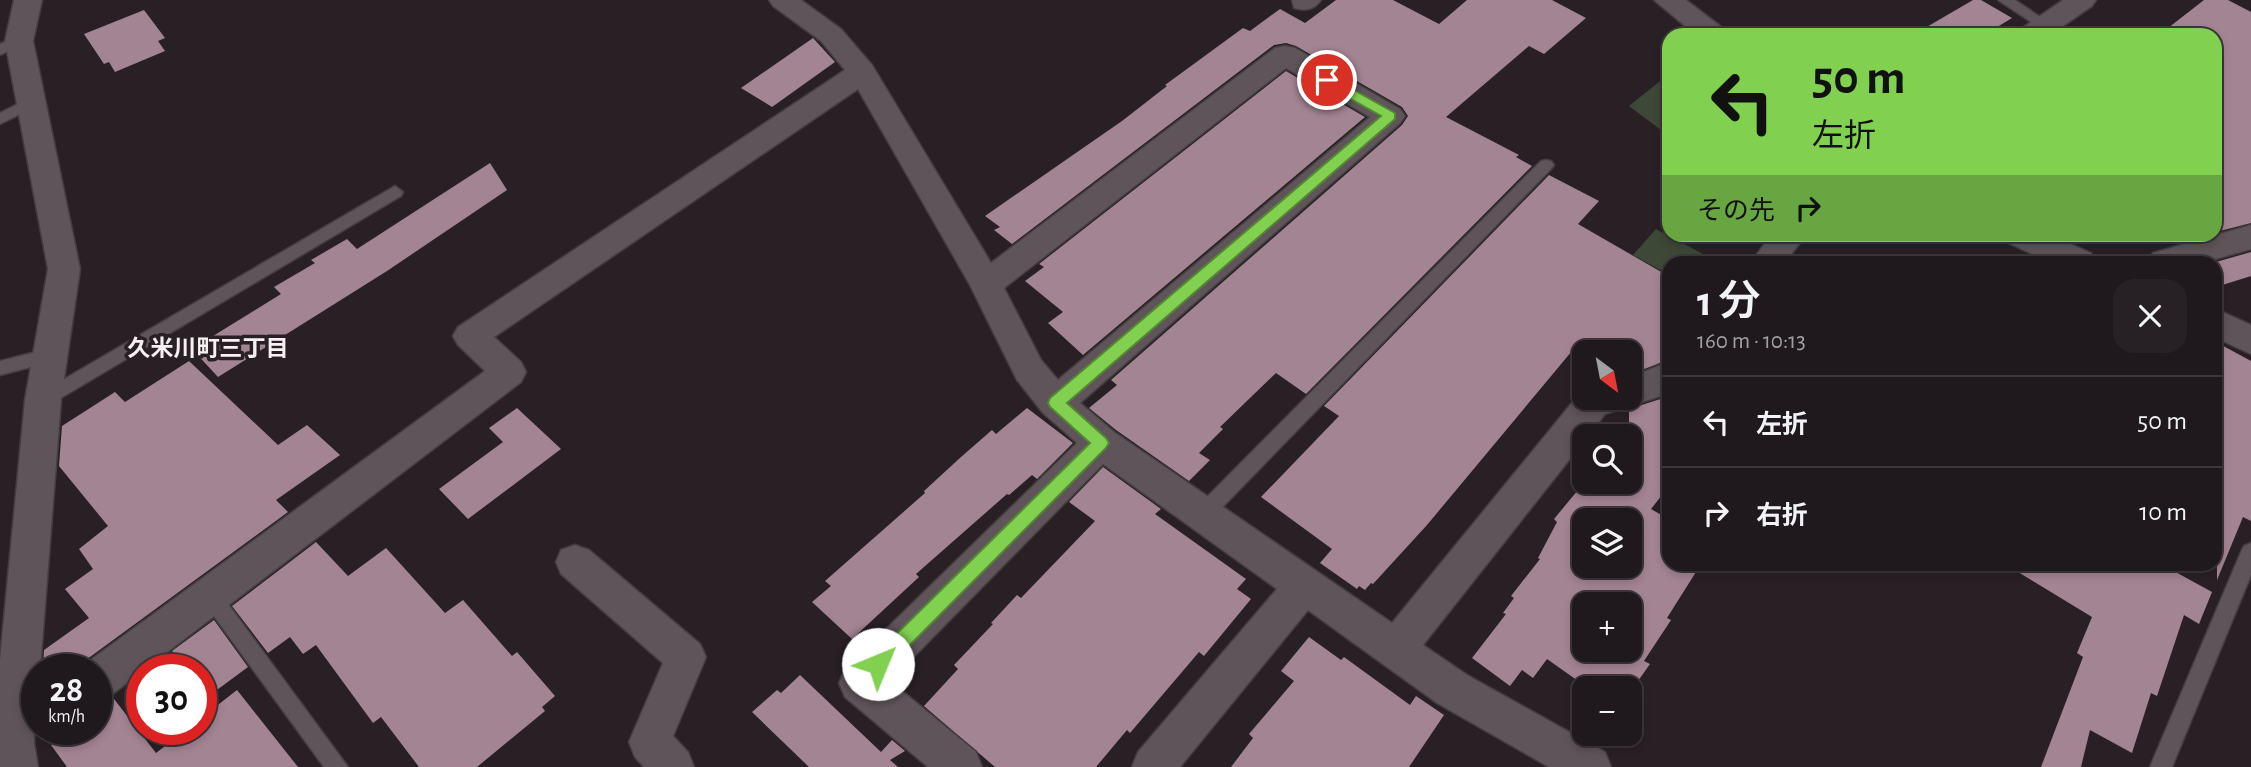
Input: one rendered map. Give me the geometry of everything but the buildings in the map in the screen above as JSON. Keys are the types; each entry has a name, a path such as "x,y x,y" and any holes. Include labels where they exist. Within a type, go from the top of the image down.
{"street":[{"path":"28,0 10,46 32,102 64,269 43,400 28,654"},
{"path":"783,0 831,35 862,72 986,284 1029,370 1056,403 1101,443 1452,689 1590,767"},
{"path":"1668,0 1705,28"},
{"path":"2041,28 2082,0"},
{"path":"986,284 1285,55 1390,116 1056,403"},
{"path":"112,669 509,372 470,336 862,72"},
{"path":"2186,256 2251,237"},
{"path":"1772,256 1784,242"},
{"path":"2032,242 2059,256"},
{"path":"2222,325 2251,341"},
{"path":"1642,388 1662,381"},
{"path":"1395,650 1587,410"},
{"path":"961,767 860,683 1101,443"},
{"path":"575,562 685,656 650,742 673,767"},
{"path":"1153,767 1303,587"}],"lane":[{"path":"2005,0 2036,28"},
{"path":"0,120 32,102"},
{"path":"1202,515 1546,165"},
{"path":"43,400 396,192"},
{"path":"0,368 48,356"},
{"path":"2161,767 2251,552"},
{"path":"210,595 337,767"}],"green space":[{"path":"1662,80 1662,131 1629,106"},
{"path":"1656,229 1662,232 1662,242 1680,242 1707,256 1662,256 1662,271 1633,255"}],"district":[{"name":"久米川町三丁目","path":"208,349"}],"route":[{"path":"878,664 1101,443 1056,403 1390,116 1327,80"}]}
